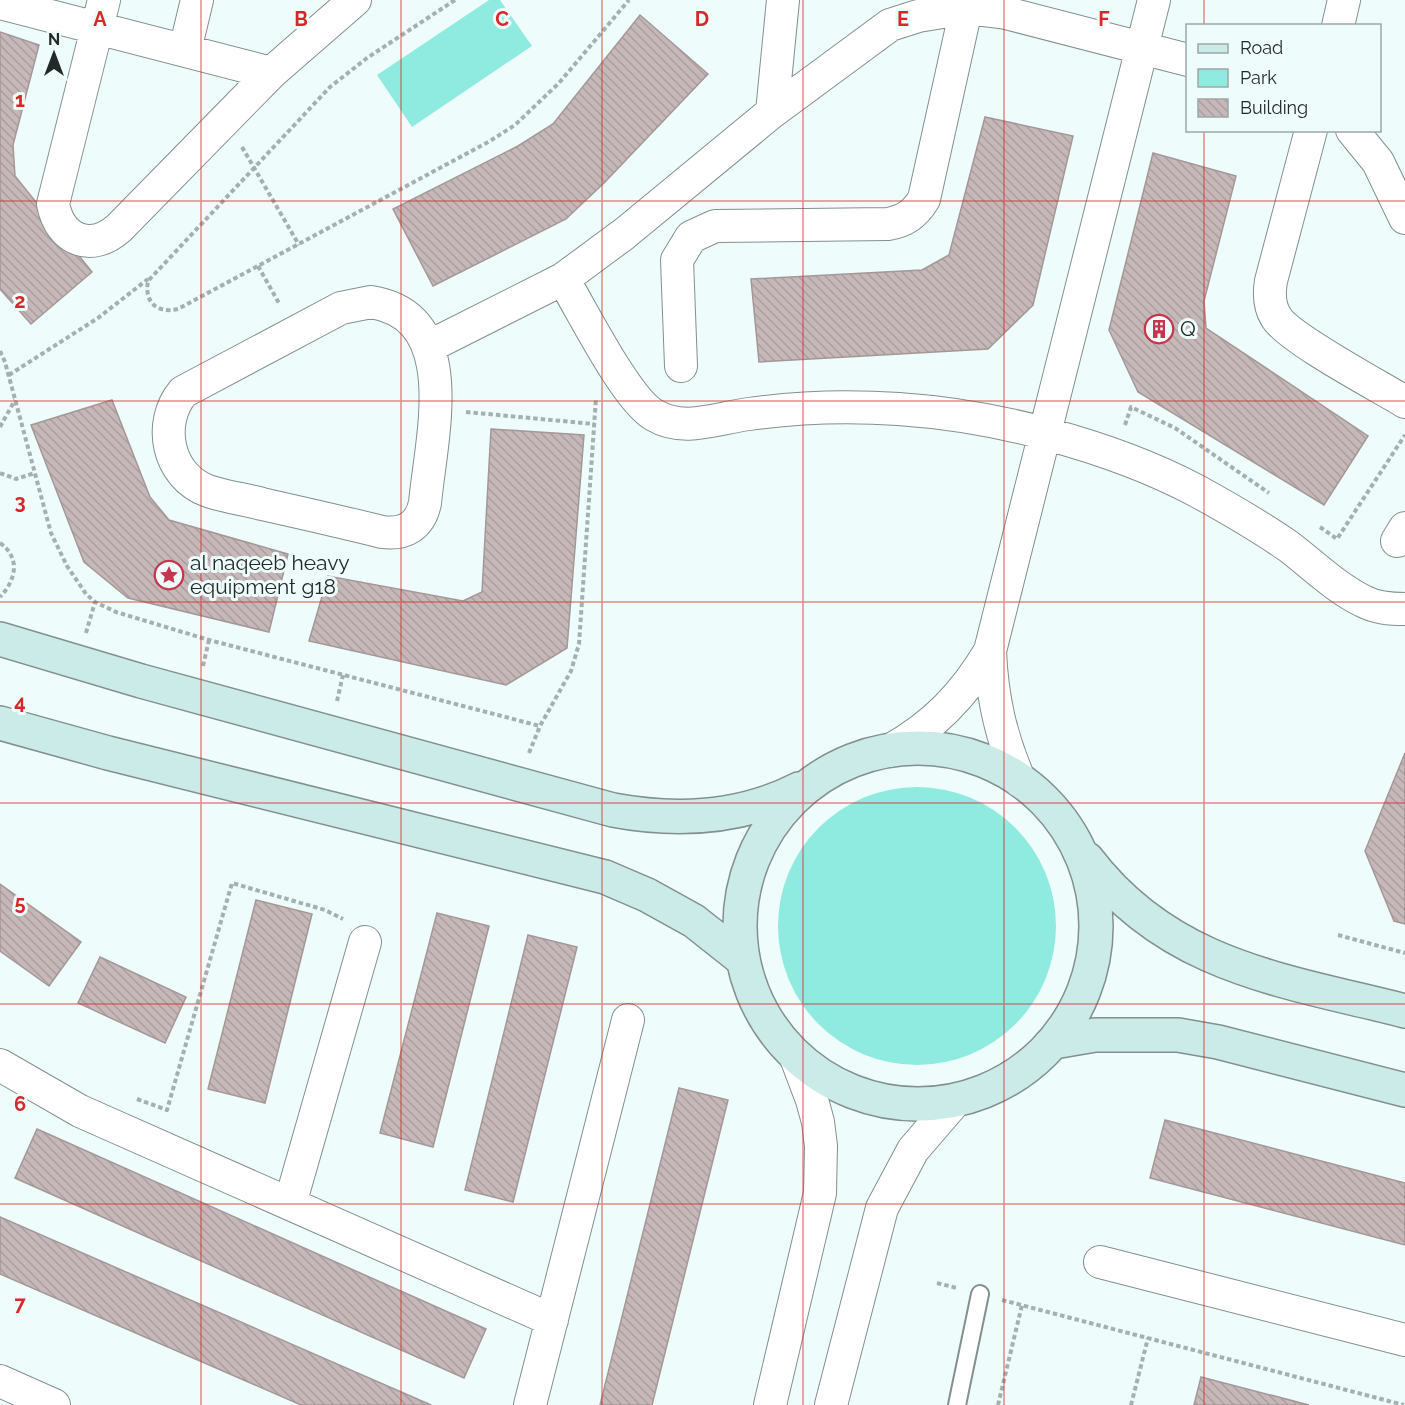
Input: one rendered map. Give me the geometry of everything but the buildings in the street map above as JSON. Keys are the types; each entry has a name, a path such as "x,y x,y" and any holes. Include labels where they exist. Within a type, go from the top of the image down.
{"street":[{"path":"185,50 197,0"},
{"path":"100,14 53,204 59,222 71,236 95,241 108,238 271,73 355,0"},
{"path":"772,112 783,0"},
{"path":"889,751 930,726 948,710 964,692 990,651 1155,0"},
{"path":"1338,24 1344,0"},
{"path":"0,3 100,14 185,50 271,73"},
{"path":"681,366 677,260 691,237 702,229 715,226 888,224 900,222 918,209 924,199 967,4"},
{"path":"430,346 563,279 633,227 772,112 890,25 967,4 1186,59"},
{"path":"1310,132 1271,281 1271,306 1276,317 1293,334 1405,402"},
{"path":"1354,132 1378,162 1405,218"},
{"path":"563,279 632,396 653,415 665,421 694,424 788,410 869,407 951,415 1045,433 1113,454 1195,490 1242,516 1286,545 1361,601 1390,609 1405,609"},
{"path":"371,302 394,308 414,320 430,346 435,369 434,409 423,513 411,528 402,532 382,532 207,491 183,473 169,446 170,416 175,402 195,383 341,308 371,302"},
{"path":"0,639 152,684 521,785 613,810 647,816 682,818 716,815 750,808 783,797 863,757 889,751 924,749 966,755 990,764 1020,781 1047,803 1077,846 1121,899 1176,940 1238,968 1405,1011"},
{"path":"990,651 996,713 1009,756 1020,781"},
{"path":"0,723 120,756 605,877 647,895 694,921 742,959"},
{"path":"814,782 778,817 761,842 746,879 739,919 742,959 761,1011 776,1034 795,1055 843,1088 870,1098 927,1104 956,1100 992,1088 1026,1068 1054,1042 1072,1017 1085,990 1094,952 1095,902 1089,873 1077,846"},
{"path":"290,1204 365,942"},
{"path":"531,1405 628,1020"},
{"path":"1054,1042 1095,1035 1178,1035 1218,1042 1405,1090"},
{"path":"770,1405 820,1193 821,1146 818,1122 795,1055"},
{"path":"0,1065 80,1111 552,1320"},
{"path":"831,1405 882,1208 913,1150 956,1100"},
{"path":"1100,1262 1405,1340"},
{"path":"0,1382 54,1405"}],"lane":[{"path":"957,1405 980,1294"}],"path":[{"path":"455,0 348,72 314,104 148,281 146,291 150,301 157,309 167,311 178,309 490,141 515,125 560,83 629,0"},
{"path":"226,119 299,245"},
{"path":"258,266 295,331"},
{"path":"9,375 98,318 155,273"},
{"path":"0,351 9,375 58,550 86,594 105,608 209,640 540,726"},
{"path":"521,785 528,755 540,726 571,671 579,644 596,388"},
{"path":"0,428 15,400"},
{"path":"1113,454 1131,407 1175,428 1273,496"},
{"path":"434,409 594,423"},
{"path":"1310,521 1337,539 1405,435"},
{"path":"0,473 16,479 35,473"},
{"path":"0,543 12,555 15,563 12,578 0,597"},
{"path":"134,1098 167,1110 232,883 325,910 348,922 365,942"},
{"path":"1338,935 1405,953"},
{"path":"937,1283 1404,1405"},
{"path":"998,1405 1022,1305"},
{"path":"1131,1405 1148,1338"}],"green space":[{"path":"489,0 500,0 532,46 412,127 377,75"},
{"path":"917,787 944,790 970,798 994,811 1015,828 1032,849 1045,873 1053,899 1056,926 1053,953 1045,979 1032,1003 1015,1024 994,1041 970,1054 944,1062 917,1065 890,1062 864,1054 840,1041 819,1024 802,1003 789,979 781,953 778,926 781,899 789,873 802,849 819,828 840,811 864,798 890,790"}],"place":[{"name":"Q","path":"1159,329"},
{"name":"al naqeeb heavy equipment g18","path":"169,575"}]}
